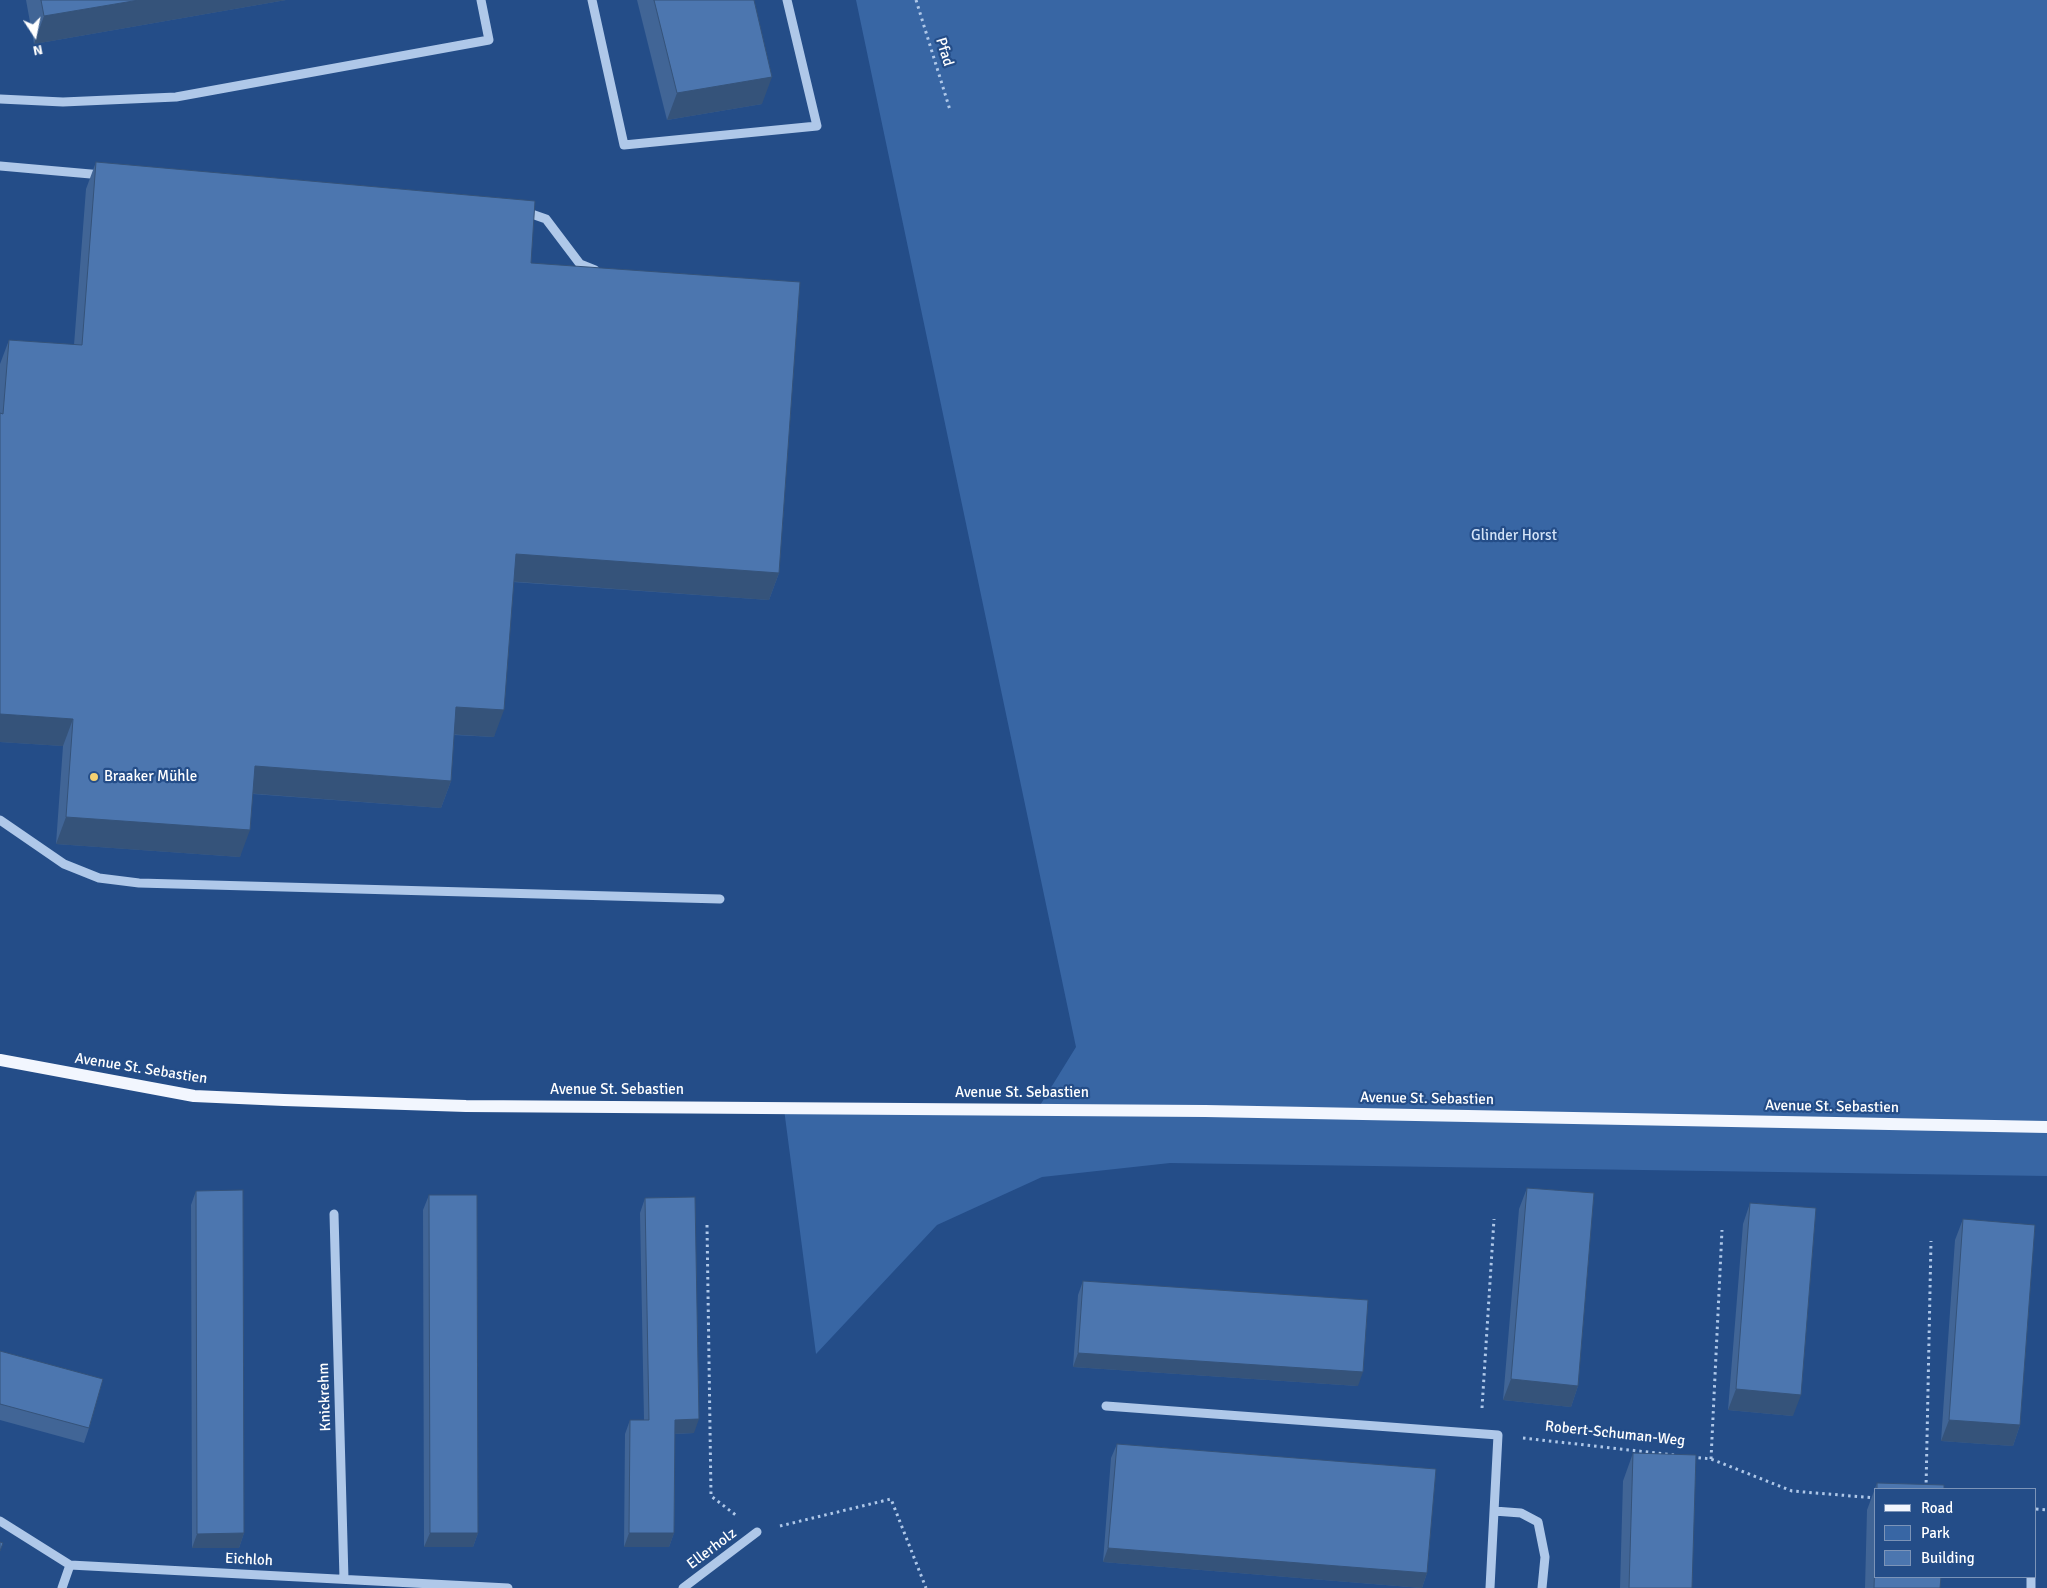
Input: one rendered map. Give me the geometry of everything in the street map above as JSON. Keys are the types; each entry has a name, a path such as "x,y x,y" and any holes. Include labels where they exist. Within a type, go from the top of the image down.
{"main road":[{"name":"Avenue St. Sebastien","path":"0,1060 194,1096 284,1100 476,1106 1205,1111 2047,1127"}],"street":[{"path":"0,99 63,102 176,97 489,40 481,0"},
{"path":"592,0 624,145 817,126 787,0"},
{"path":"0,166 116,176"},
{"path":"518,208 546,219 580,264 608,276"},
{"path":"0,820 64,864 99,878 139,883 720,899"},
{"name":"Knickrehm","path":"334,1214 344,1579"},
{"path":"1106,1406 1498,1435 1490,1588"},
{"path":"1494,1511 1521,1514 1538,1522 1544,1557 1542,1588"},
{"name":"Eichloh","path":"0,1521 70,1565 508,1588"},
{"name":"Ellerholz","path":"683,1588 757,1532"},
{"path":"62,1588 70,1565"}],"path":[{"name":"Pfad","path":"916,0 950,110"},
{"path":"1480,1434 1494,1219"},
{"path":"707,1225 711,1496 757,1532 891,1499 926,1588"},
{"path":"1711,1459 1722,1230"},
{"path":"1926,1488 1931,1241"},
{"name":"Robert-Schuman-Weg","path":"1498,1435 1682,1456"},
{"name":"Robert-Schuman-Weg","path":"1691,1457 1711,1459 1792,1491 1874,1498"}],"green space":[{"name":"Glinder Horst","path":"856,0 2047,0 2047,1176 1170,1163 1042,1177 937,1225 816,1354 784,1109 1039,1107 1076,1047"}],"building":[{"path":"41,0 139,0 44,16"},
{"path":"654,0 754,0 772,77 677,93"},
{"path":"96,162 535,201 531,263 800,282 779,573 516,554 504,710 456,707 451,781 255,766 250,830 66,817 73,719 0,714 0,413 3,414 9,340 82,345"},
{"path":"1527,1188 1594,1193 1578,1386 1511,1379"},
{"path":"243,1190 244,1533 197,1534 196,1191"},
{"path":"429,1195 477,1195 478,1533 430,1533"},
{"path":"695,1197 699,1419 675,1420 674,1533 629,1533 630,1420 649,1420 645,1198"},
{"path":"1750,1203 1816,1208 1801,1395 1736,1389"},
{"path":"1963,1219 2035,1225 2020,1425 1949,1420"},
{"path":"1083,1281 1368,1300 1363,1372 1078,1353"},
{"path":"0,1351 103,1379 89,1428 0,1404"},
{"path":"1117,1444 1436,1469 1427,1573 1108,1548"},
{"path":"1633,1453 1696,1455 1692,1588 1629,1588"},
{"path":"1877,1483 1944,1485 1944,1488 1877,1488"},
{"path":"1874,1578 1941,1578 1940,1588 1874,1588"}],"place":[{"name":"Braaker Mühle","path":"94,777"}]}
